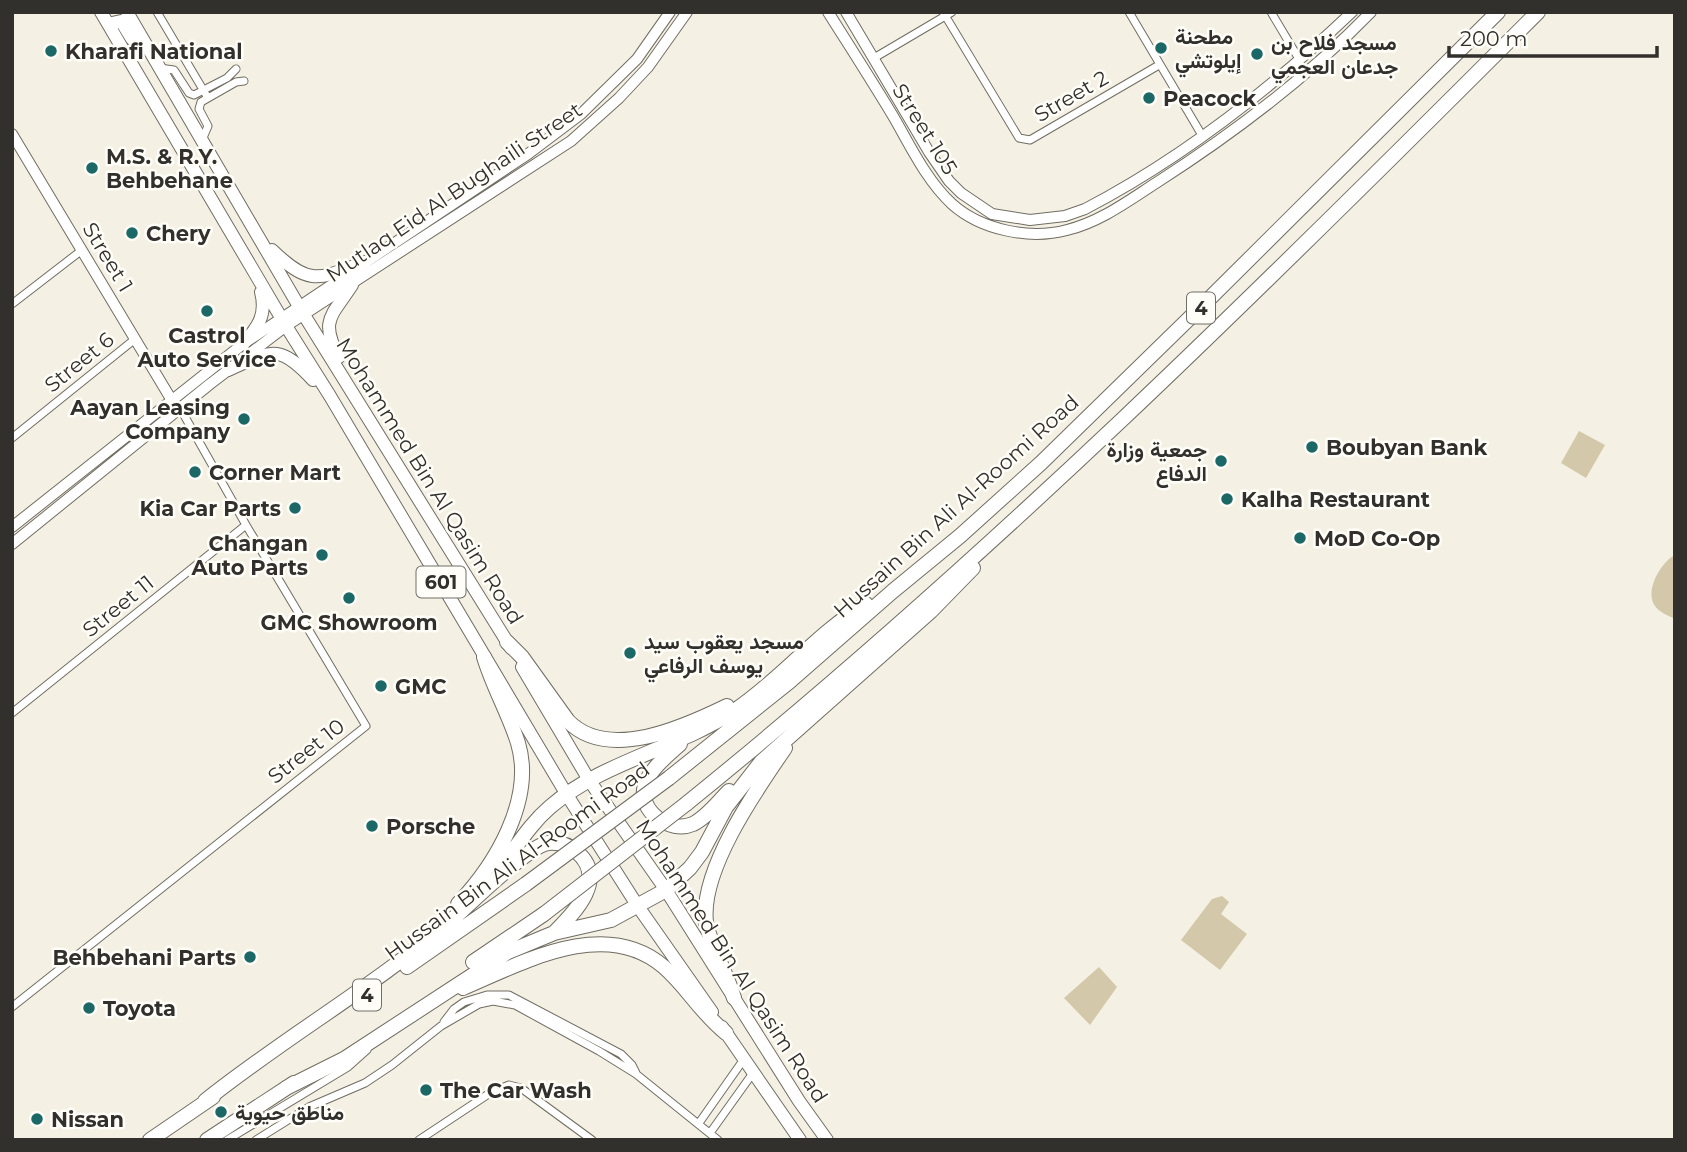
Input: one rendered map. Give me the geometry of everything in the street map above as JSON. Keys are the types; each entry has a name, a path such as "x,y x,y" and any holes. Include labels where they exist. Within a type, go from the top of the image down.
{"highway":[{"name":"Hussain Bin Ali Al-Roomi Road","path":"150,1140 205,1101 279,1056 526,884 669,778 789,682 1041,463 1498,12"},
{"name":"4","path":"207,1140 544,914 757,747 981,551 1198,347 1538,12"},
{"path":"692,735 662,761 644,787 645,802 652,814 663,823 677,827 691,825 703,817 948,596 967,575 981,551"},
{"path":"466,907 530,828 567,794 589,780 692,735 732,712 846,618 892,591"},
{"path":"507,642 522,657 572,725 588,736 606,741 637,738 687,724 769,684"},
{"path":"412,952 475,886 505,835 517,805 522,771 521,756 484,657"},
{"path":"734,998 708,931 706,912 709,894 721,855 740,819 801,726"},
{"path":"286,1088 329,1068 508,952 554,933 611,920 666,890 696,860 726,807 761,762"},
{"path":"205,1101 412,952 524,855 547,843 570,847 587,865 590,876 589,889 583,900 554,933"},
{"path":"438,997 520,962 549,953 588,945 613,945 637,950 661,964 674,976 700,1010 726,1033"}],"main road":[{"name":"Mohammed Bin Al Qasim Road","path":"101,12 283,322 330,396 567,794 637,905 800,1140"},
{"name":"Mohammed Bin Al Qasim Road","path":"127,12 302,310 589,780 666,890 799,1101 827,1140"},
{"path":"112,30 111,26 115,21 123,23 165,93 181,106"},
{"path":"260,239 290,268 304,275 329,275 365,262"},
{"path":"243,344 254,332 263,314 264,303 254,272"},
{"path":"352,285 330,316 329,336 401,471"},
{"path":"228,370 261,355 279,354 296,362 330,396"}],"street":[{"path":"157,12 206,94"},
{"name":"Mutlaq Eid Al Bughaili Street","path":"283,322 365,262 581,114 637,59 670,12"},
{"name":"Mutlaq Eid Al Bughaili Street","path":"302,310 352,285 570,141 619,98 648,67 687,12"},
{"name":"Street 105","path":"828,12 918,159 952,204 995,228 1041,234 1067,231 1089,223 1135,197 1228,136 1284,93 1371,12"},
{"name":"Street 105","path":"846,12 948,181 992,214 1030,220 1065,216 1107,198 1256,98 1353,12"},
{"path":"1129,12 1203,136"},
{"path":"1270,12 1299,59"},
{"path":"874,58 947,14"},
{"name":"Street 2","path":"947,14 1023,141 1030,140 1159,65"},
{"path":"159,68 174,70 191,94 197,95 244,80"},
{"path":"201,140 208,126 199,106 206,94 236,69"},
{"name":"Street 1","path":"13,139 171,399"},
{"path":"497,189 497,180 540,150 546,140"},
{"path":"918,159 926,157 929,152"},
{"path":"1126,185 1127,193 1135,197"},
{"path":"12,304 82,250"},
{"path":"26,534 17,532 15,525 243,344 283,322"},
{"path":"12,544 228,370 283,322"},
{"name":"Street 6","path":"12,438 135,339"},
{"name":"Street 10","path":"12,1007 366,726 246,525 180,408"},
{"name":"Street 11","path":"12,713 246,525"},
{"path":"256,1140 309,1107 348,1092 372,1079 441,1026 479,1004 493,1001 508,1003 599,1051 636,1074 718,1140"},
{"path":"227,1140 354,1064 373,1040"},
{"path":"698,1123 744,1059"},
{"path":"710,1133 753,1073"},
{"path":"419,1140 490,1093 509,1085 522,1088 592,1140"}],"shaded area":[{"path":"1579,431 1605,445 1586,478 1561,463"},
{"path":"1675,555 1675,619 1657,608 1652,600 1652,593 1660,570"},
{"path":"1222,896 1229,902 1221,914 1247,934 1220,970 1181,940 1212,899"},
{"path":"1099,967 1117,987 1090,1025 1064,998"}],"place":[{"name":"مطحنة إيلوتشي","path":"1161,48"},
{"name":"Kharafi National","path":"51,51"},
{"name":"مسجد فلاح بن جدعان العجمي","path":"1257,54"},
{"name":"Peacock","path":"1149,98"},
{"name":"M.S. & R.Y. Behbehane","path":"92,168"},
{"name":"Chery","path":"132,233"},
{"name":"Castrol Auto Service","path":"207,311"},
{"name":"Aayan Leasing Company","path":"244,419"},
{"name":"Boubyan Bank","path":"1312,447"},
{"name":"جمعية وزارة الدفاع","path":"1221,461"},
{"name":"Corner Mart","path":"195,472"},
{"name":"Kalha Restaurant","path":"1227,499"},
{"name":"Kia Car Parts","path":"295,508"},
{"name":"MoD Co-Op","path":"1300,538"},
{"name":"Changan Auto Parts","path":"322,555"},
{"name":"GMC Showroom","path":"349,598"},
{"name":"مسجد يعقوب سيد يوسف الرفاعي","path":"630,653"},
{"name":"GMC","path":"381,686"},
{"name":"Porsche","path":"372,826"},
{"name":"Behbehani Parts","path":"250,957"},
{"name":"Toyota","path":"89,1008"},
{"name":"The Car Wash","path":"426,1090"},
{"name":"مناطق حيوية","path":"221,1112"},
{"name":"Nissan","path":"37,1119"}]}
